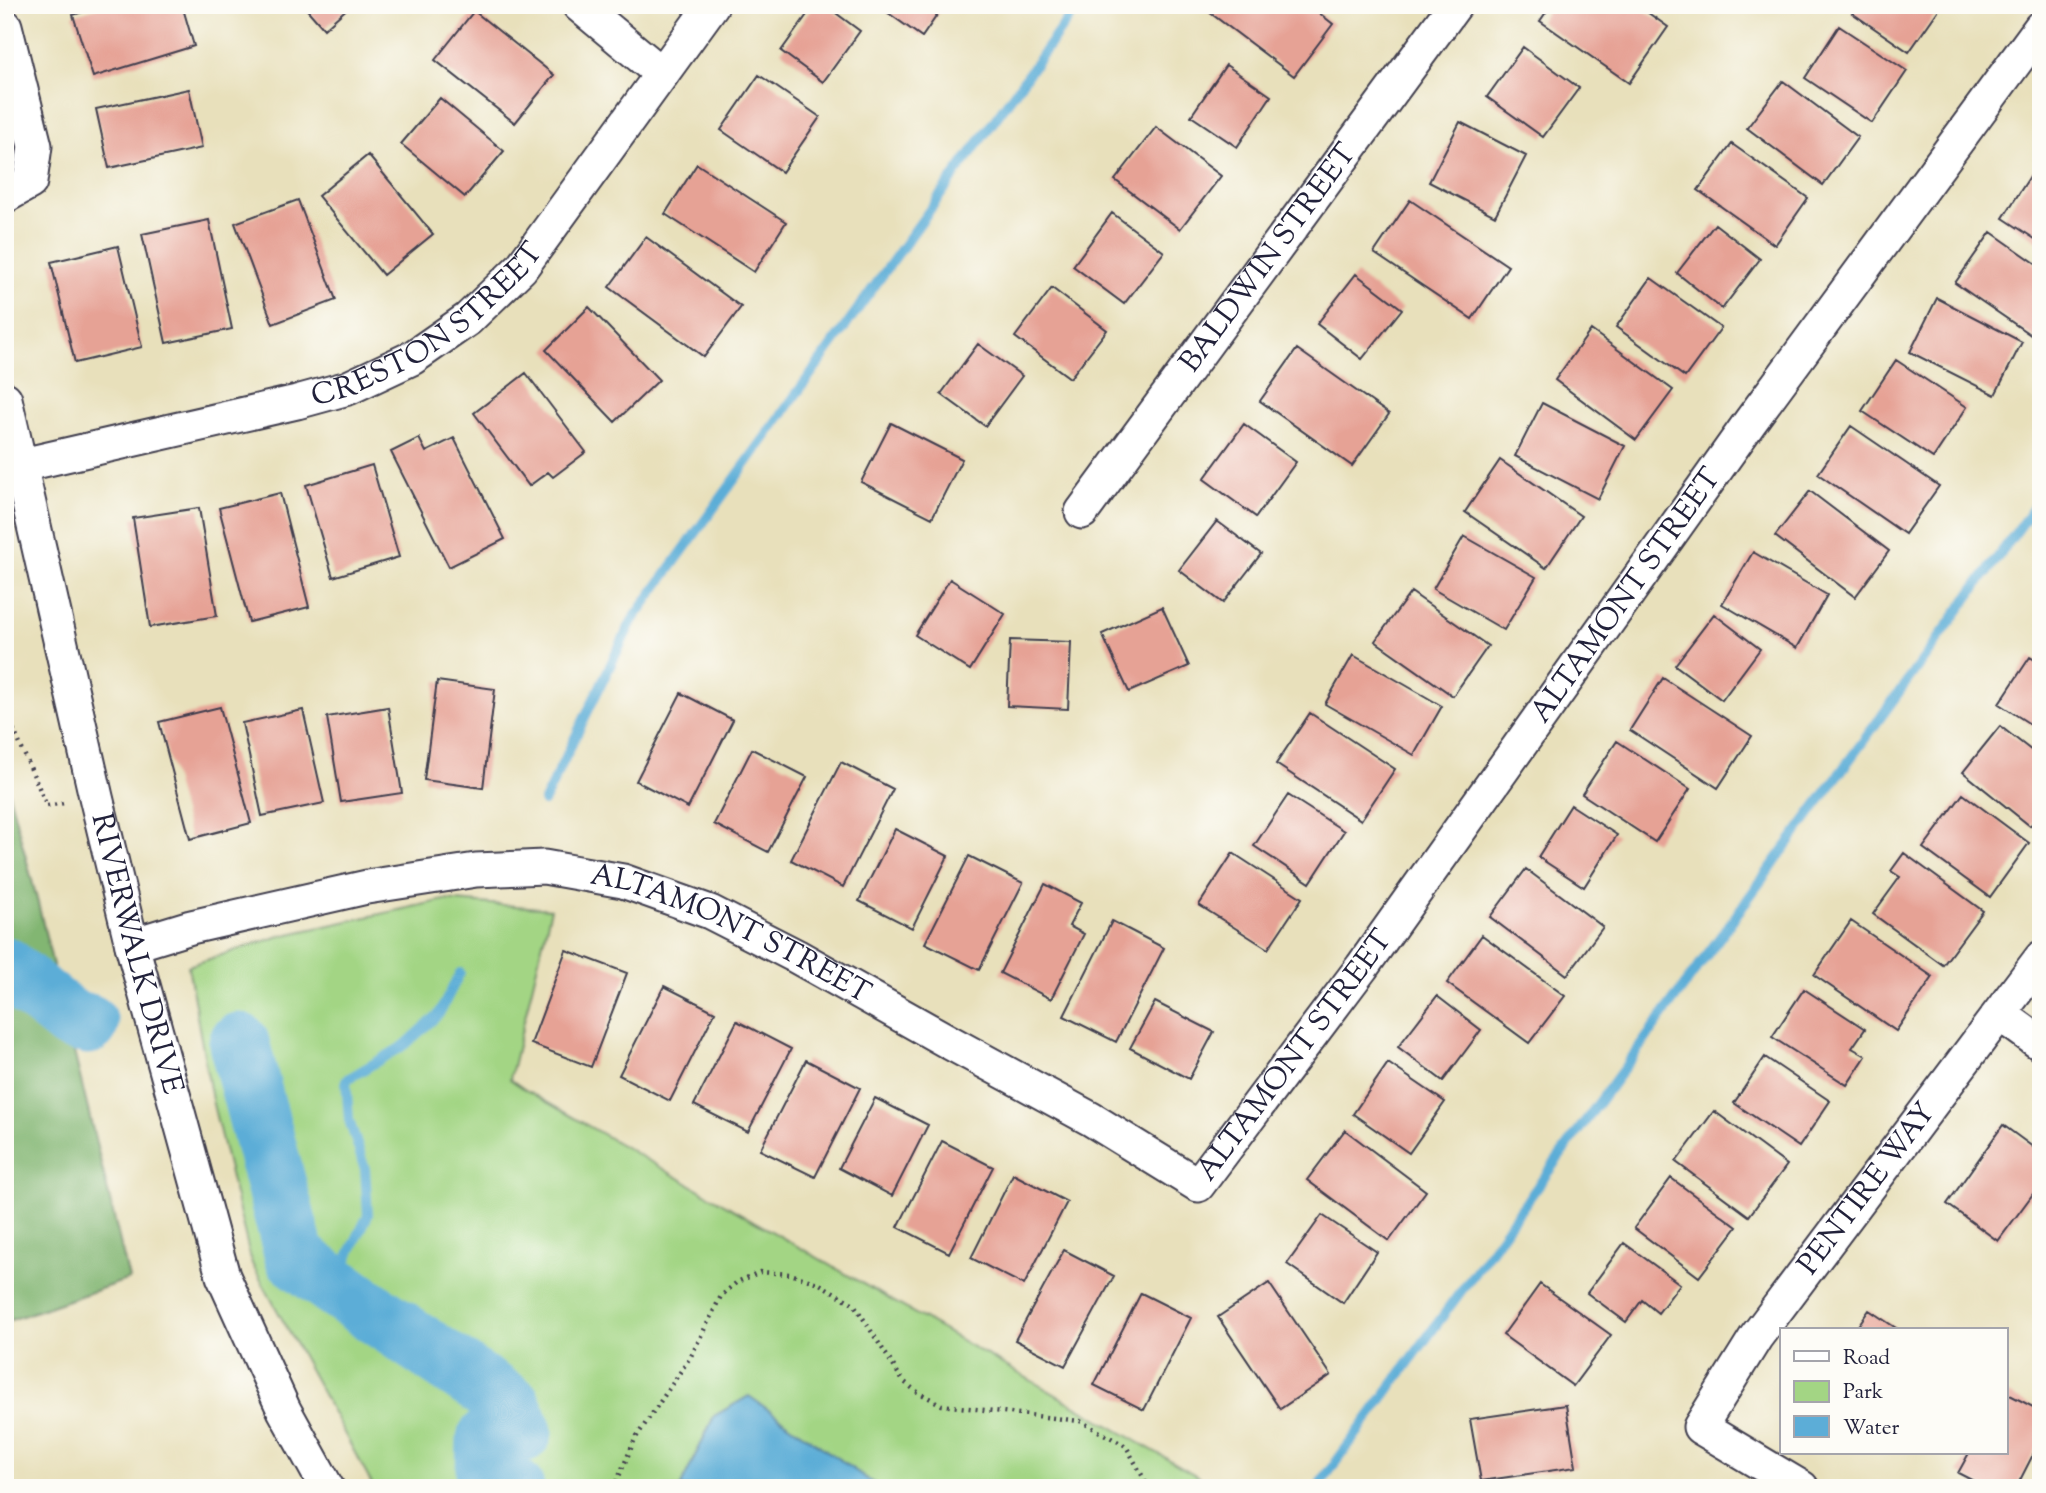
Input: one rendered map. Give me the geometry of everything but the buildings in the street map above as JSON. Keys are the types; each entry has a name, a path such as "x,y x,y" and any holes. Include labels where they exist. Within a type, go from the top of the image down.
{"street":[{"path":"579,5 663,74"},
{"name":"CRESTON STREET","path":"22,465 310,399 348,388 412,358 468,319 521,268 712,5"},
{"name":"BALDWIN STREET","path":"1082,512 1455,5"},
{"path":"5,26 35,146 30,182 5,196"},
{"name":"ALTAMONT STREET","path":"132,945 191,927 367,887 476,870 544,867 623,881 710,912 796,956 1091,1119 1198,1185 1362,967 1742,433 2041,27"},
{"name":"RIVERWALK DRIVE","path":"5,400 132,945 223,1276 284,1410 327,1488"},
{"name":"PENTIRE WAY","path":"1802,1488 1700,1427 1756,1337 2041,958"},
{"path":"2000,1014 2041,1044"}],"path":[{"path":"5,710 47,806 96,797"},
{"path":"614,1488 635,1439 691,1356 722,1296 737,1282 760,1272 790,1274 818,1283 854,1304 903,1381 916,1391 942,1405 1080,1421 1126,1446 1149,1488"}],"green space":[{"path":"5,779 38,903 129,1279 5,1322"},
{"path":"444,900 551,909 510,1079 1218,1488 374,1488 252,1264 212,1100 188,966 280,936"}],"water":[{"path":"749,1396 880,1488 680,1488 714,1416"}],"waterway":[{"path":"544,801 632,621 1078,5"},
{"path":"1317,1488 2041,498"},
{"path":"5,967 71,1020 88,1024"},
{"path":"334,1286 368,1215 365,1169 349,1120 346,1080 405,1045 439,1014 460,973"},
{"path":"239,1043 295,1257 511,1405 522,1432 487,1439 486,1473 514,1488"}]}
